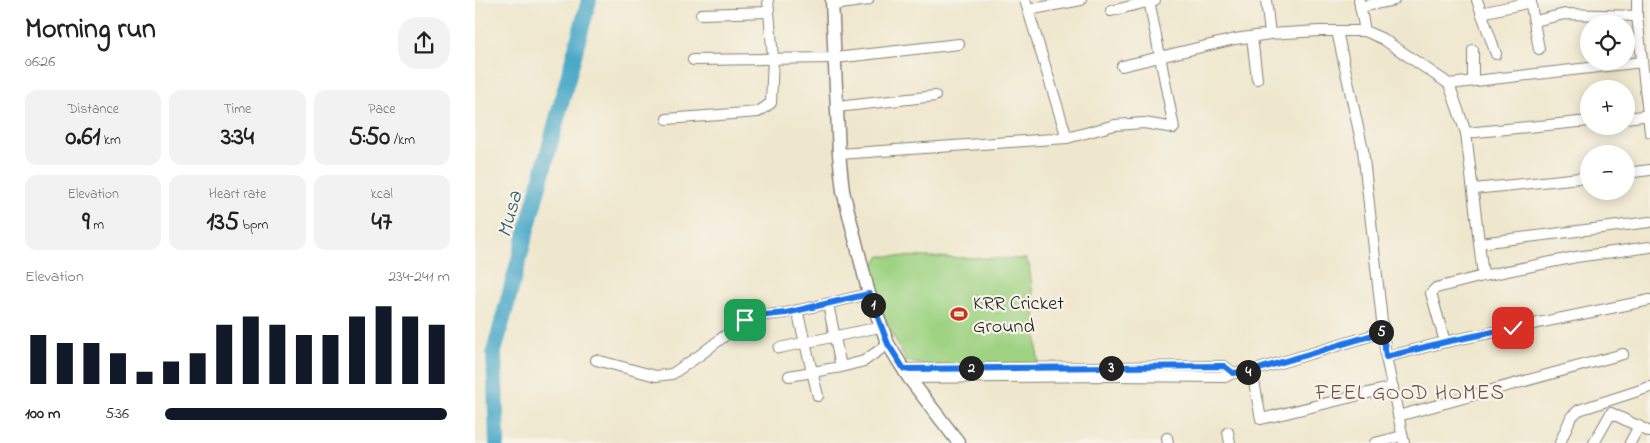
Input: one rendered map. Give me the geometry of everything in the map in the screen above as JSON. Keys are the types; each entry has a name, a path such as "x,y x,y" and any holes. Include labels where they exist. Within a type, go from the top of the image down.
{"street":[{"path":"667,119 758,112 771,103 773,58 768,0"},
{"path":"868,0 833,3 839,154 843,191 869,294 888,344 906,374 959,443"},
{"path":"1067,138 1026,5 1081,0"},
{"path":"839,154 1067,138 1115,125 1145,123 1174,128 1152,0 1111,11"},
{"path":"1266,0 1269,34"},
{"path":"1365,31 1360,4 1394,0"},
{"path":"1477,0 1496,54"},
{"path":"1637,0 1637,16 1650,132"},
{"path":"1481,13 1531,1 1539,49"},
{"path":"701,14 768,12"},
{"path":"1535,21 1565,14 1637,16"},
{"path":"1337,31 1363,150 1386,357 1403,440 1375,443"},
{"path":"1122,66 1235,39 1269,34 1365,31 1395,46 1449,84 1466,133 1483,276"},
{"path":"1252,37 1257,79"},
{"path":"693,60 835,58 959,44"},
{"path":"1473,50 1473,81"},
{"path":"1449,84 1642,62"},
{"path":"837,107 935,96"},
{"path":"1635,117 1649,115"},
{"path":"1466,133 1580,122"},
{"path":"1635,172 1650,170"},
{"path":"1474,189 1580,178"},
{"path":"1480,242 1650,222"},
{"path":"1445,342 1431,292 1436,288 1483,276 1576,257 1650,248"},
{"path":"596,360 656,376 671,374 701,355 745,320 756,316 828,304 869,294"},
{"path":"1386,357 1445,342 1650,300"},
{"path":"828,304 841,367"},
{"path":"797,310 818,396"},
{"path":"779,348 805,344 880,326"},
{"path":"906,374 1008,367 1051,372 1143,372 1225,377 1233,373 1252,371 1383,332"},
{"path":"789,376 864,361 888,344"},
{"path":"1399,416 1623,354"},
{"path":"1252,371 1261,419 1393,387"},
{"path":"1560,443 1571,417 1579,410 1650,387"},
{"path":"1594,443 1611,413 1650,432"},
{"path":"1630,443 1639,426"},
{"path":"1228,432 1230,443"}],"green space":[{"name":"KRR Cricket Ground","path":"880,256 1026,259 1029,265 1035,310 1038,364 929,366 906,361 884,317 870,270"}],"waterway":[{"name":"Musa","path":"497,443 494,352 589,0"}],"place":[{"name":"KRR Cricket Ground","path":"959,314"}],"district":[{"name":"FEEL GOOD HOMES","path":"1410,392"}],"route":[{"path":"745,320 756,316 786,313 869,294 888,344 904,369 1224,366 1233,373 1252,371 1383,332 1386,357 1513,328"}]}
